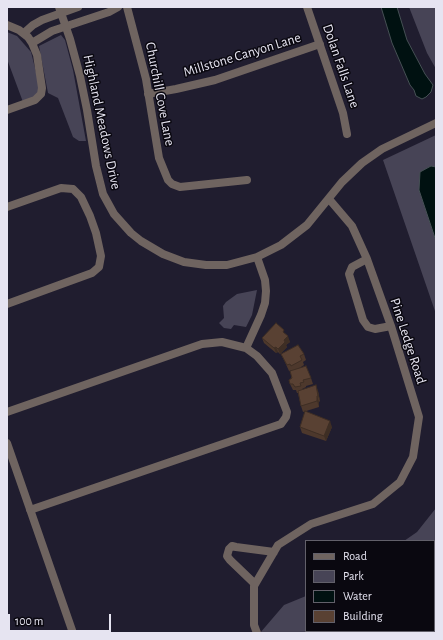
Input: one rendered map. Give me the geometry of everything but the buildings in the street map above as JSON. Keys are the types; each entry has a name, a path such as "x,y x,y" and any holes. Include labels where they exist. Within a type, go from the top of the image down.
{"street":[{"path":"24,33 37,22 60,10 78,7"},
{"path":"32,43 47,34 109,12 118,7"},
{"name":"Churchill Cove Lane","path":"127,7 141,57 159,158 167,178 172,184 184,186 247,180"},
{"name":"Dolan Falls Lane","path":"307,7 343,113 347,134"},
{"name":"Highland Meadows Drive","path":"60,10 74,54 84,93 99,181 108,204 122,224 141,241 151,248 184,262 206,265 228,265 257,257 282,245 294,237 307,225 352,172 371,156 382,149 436,123"},
{"path":"7,25 24,33 32,43 37,55 42,86 41,94 33,101 7,110"},
{"name":"Millstone Canyon Lane","path":"148,94 215,80 320,44"},
{"path":"7,207 60,188 71,188 81,197 93,224 101,252 99,267 92,273 7,304"},
{"name":"Pine Ledge Road","path":"257,633 254,625 254,586 278,545 311,524 373,504 400,482 414,456 419,417 390,326 367,259 352,226 329,199"},
{"path":"246,348 265,303 265,280 257,257"},
{"path":"367,259 352,267 349,274 364,320 368,327 375,329 390,326"},
{"path":"7,412 202,344 222,342 246,348 257,356 272,373 287,412 286,417 281,424 30,510"},
{"path":"7,443 73,633"},
{"path":"255,584 227,556 229,549 232,546 274,552"}],"green space":[{"path":"409,7 436,7 436,69 427,53"},
{"path":"7,32 17,36 31,52 40,88 37,96 23,102 7,59"},
{"path":"61,35 65,40 73,70 86,141 79,141 73,137 58,98 48,93 39,46"},
{"path":"436,135 436,314 383,160"},
{"path":"257,290 252,315 246,327 234,325 231,329 224,328 219,323 224,318 223,306 226,302 237,294"},
{"path":"436,508 435,623 435,540 405,540 417,532"},
{"path":"305,596 305,632 426,632 260,633 284,605"}],"water":[{"path":"381,7 397,7 407,40 425,74 433,85 431,92 422,99 416,96 410,85 392,43"},
{"path":"431,166 436,167 436,241 419,190 420,172"}]}
